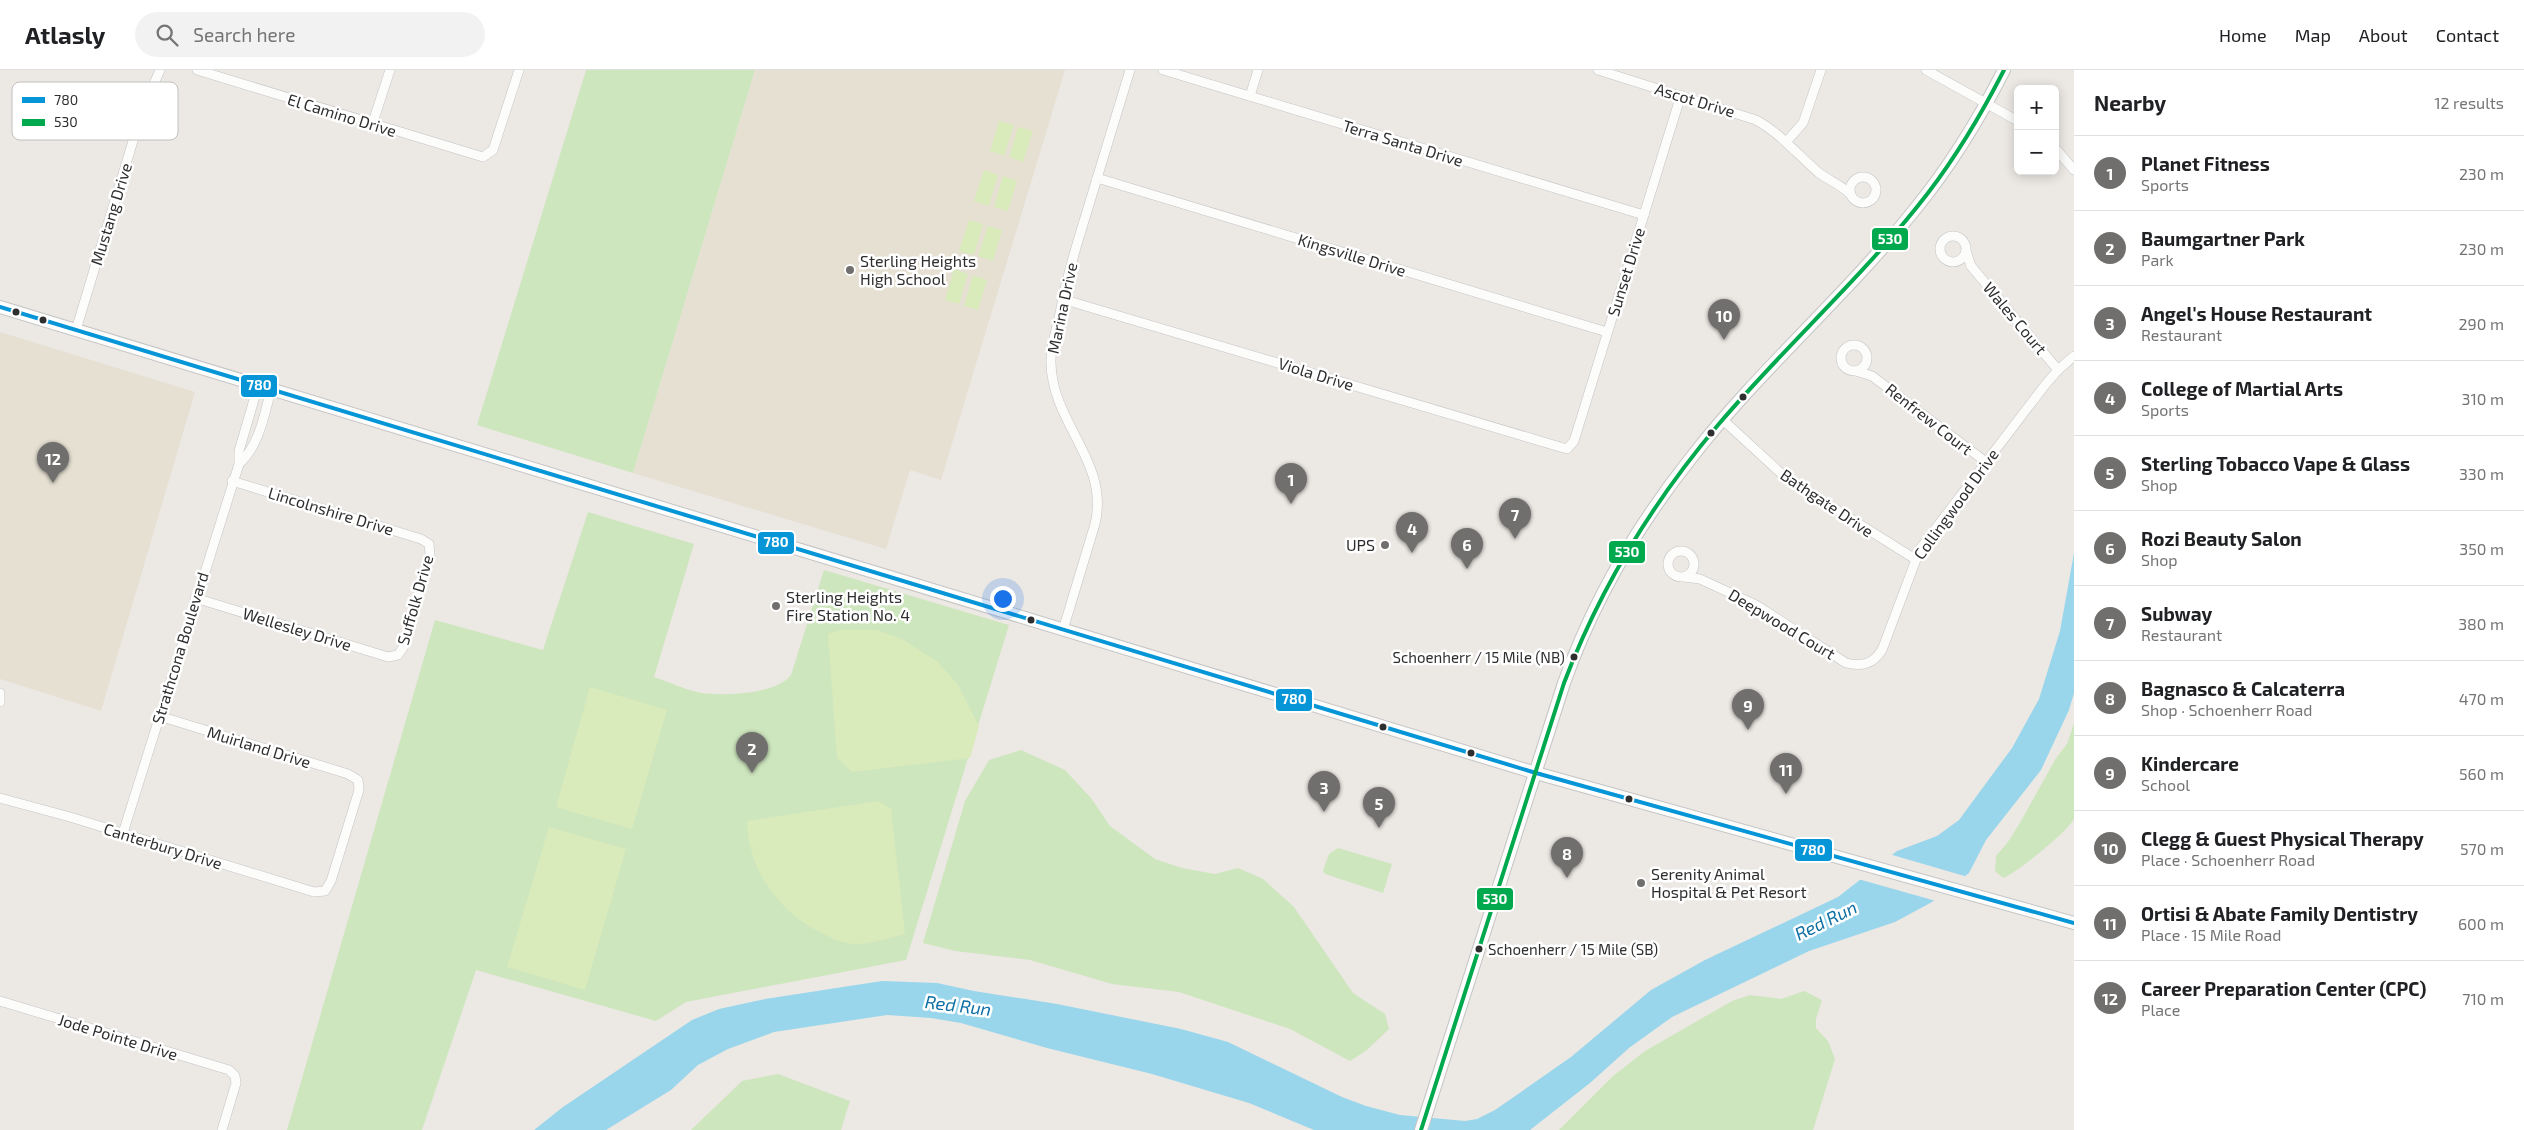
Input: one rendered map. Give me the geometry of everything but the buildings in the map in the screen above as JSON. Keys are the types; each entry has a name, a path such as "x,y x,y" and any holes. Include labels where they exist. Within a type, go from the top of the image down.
{"main road":[{"path":"1421,1130 1574,657 1613,574 1657,502 1723,420 1916,209 1956,154 2004,70"},
{"path":"0,307 1536,773 2074,923"}],"street":[{"name":"Mustang Drive","path":"155,82 160,70"},
{"name":"El Camino Drive","path":"197,70 480,156 487,156 493,150 519,70"},
{"path":"372,124 390,70"},
{"name":"Marina Drive","path":"1063,630 1099,508 1098,492 1092,469 1054,392 1051,373 1051,347 1062,299 1130,70"},
{"name":"Terra Santa Drive","path":"1163,70 1644,215"},
{"path":"1250,96 1258,70"},
{"name":"Ascot Drive","path":"1598,70 1756,120 1786,142 1821,175 1838,184 1851,195"},
{"path":"1786,142 1804,123 1821,70"},
{"path":"1926,70 2014,120"},
{"name":"Sunset Drive","path":"1570,448 1574,441 1681,95"},
{"name":"Mustang Drive","path":"76,330 133,140"},
{"path":"2059,153 2074,170"},
{"path":"1838,184 1852,183 1858,178 1866,177 1873,182 1876,189 1873,197 1866,202 1857,201 1851,195 1852,183"},
{"name":"Kingsville Drive","path":"1097,178 1608,332"},
{"path":"1950,237 1958,238 1964,243 1966,251 1962,258 1956,262 1947,261 1941,254 1943,241 1950,237"},
{"name":"Wales Court","path":"1966,251 1971,266 2058,370"},
{"name":"Wales Court","path":"1956,262 1971,266"},
{"name":"Viola Drive","path":"1062,299 1560,448 1570,448"},
{"path":"1851,346 1859,347 1865,352 1867,360 1863,367 1856,371 1848,370 1842,363 1844,350 1851,346"},
{"name":"Collingwood Drive","path":"1864,665 1872,662 1882,650 1920,549 2058,370 2074,356"},
{"name":"Renfrew Court","path":"1867,360 1872,376"},
{"name":"Renfrew Court","path":"1856,371 1872,376 1986,462"},
{"name":"Strathcona Boulevard","path":"123,833 195,598 239,464 238,451 258,386"},
{"name":"Strathcona Boulevard","path":"239,464 249,456 272,390"},
{"name":"Bathgate Drive","path":"1723,420 1786,478 1915,559"},
{"path":"246,428 258,432"},
{"name":"Lincolnshire Drive","path":"232,481 422,539 429,544"},
{"name":"Suffolk Drive","path":"398,654 404,646 430,554 429,544"},
{"name":"Deepwood Court","path":"1693,564 1691,557 1685,552 1677,552 1670,557 1669,570 1675,576 1700,580 1756,605 1846,663 1864,665"},
{"path":"1684,576 1691,572 1693,564"},
{"path":"1693,564 1700,580"},
{"name":"Wellesley Drive","path":"195,598 388,657 398,654"},
{"path":"0,693 0,702"},
{"name":"Muirland Drive","path":"159,716 348,774 358,780 359,790 329,886 325,890"},
{"name":"Canterbury Drive","path":"0,798 123,833 314,892 325,890"},
{"name":"Jode Pointe Drive","path":"0,1000 229,1070 235,1076 236,1083 222,1130"}],"shaded area":[{"name":"Sterling Heights High School","path":"755,70 1065,70 941,480 910,470 886,549 633,473"},
{"path":"0,332 195,392 101,711 0,679"}],"green space":[{"path":"586,70 755,70 633,473 477,425"},
{"path":"999,121 1014,125 1004,156 990,151"},
{"path":"1018,127 1033,131 1023,162 1009,157"},
{"path":"984,170 998,175 989,206 974,201"},
{"path":"1003,176 1017,181 1008,211 994,207"},
{"path":"969,220 983,224 974,255 959,251"},
{"path":"988,226 1002,230 993,261 978,256"},
{"path":"954,269 968,274 959,304 945,300"},
{"path":"973,275 987,280 978,310 964,306"},
{"path":"588,512 694,544 654,677 696,692 736,694 762,690 784,681 791,675 824,570 1009,625 906,960 686,1002 656,1021 476,970 422,1130 287,1130 435,620 543,650"},
{"path":"840,630 877,630 902,639 938,662 958,685 979,726 970,758 852,772 837,758 828,634"},
{"path":"590,687 667,710 632,829 556,807"},
{"path":"2074,723 2074,819 2061,834 2041,851 2020,868 2003,878 1995,871 1996,856 2008,842 2056,758 2067,744"},
{"path":"1021,750 1065,770 1091,798 1110,826 1155,859 1182,868 1215,874 1238,868 1263,879 1294,907 1353,993 1385,1014 1389,1029 1367,1050 1350,1061 1290,1029 1179,992 1112,984 1030,960 955,951 923,943 965,801 989,760"},
{"path":"878,801 891,809 905,934 856,944 833,939 795,916 770,889 753,857 747,821"},
{"path":"549,827 626,849 585,990 507,967"},
{"path":"1338,848 1392,864 1383,893 1325,874 1323,871 1329,854"},
{"path":"1804,991 1822,1000 1816,1019 1816,1028 1828,1041 1835,1059 1813,1130 1559,1130 1613,1076 1645,1051 1732,1001 1750,995 1781,999"},
{"path":"778,1074 850,1101 841,1130 691,1130 742,1081"}],"water":[{"name":"Red Run","path":"2074,553 2074,693 2069,710 2041,770 1986,840 1969,873 1932,902 1895,922 1809,951 1672,1017 1629,1048 1590,1083 1530,1130 1314,1130 1249,1103 1152,1074 1047,1048 961,1023 931,1018 887,1015 774,1032 728,1049 698,1065 671,1090 606,1130 534,1130 563,1107 692,1020 719,1009 765,999 882,981 937,983 974,991 1057,1004 1181,1029 1228,1042 1342,1097 1366,1106 1400,1115 1465,1121 1477,1119 1495,1110 1571,1057 1651,990 1705,960 1838,897 1897,851 1937,836 1959,820 2012,748 2039,699 2060,631"}],"pier":[{"path":"1889,854 1968,877 1936,901 1858,879"}],"transit line":[{"name":"530","path":"1421,1130 1564,683 1578,648 1611,580 1671,485 1718,425 1878,253 1928,193 1969,133 2004,70"},
{"name":"780","path":"0,307 1536,773 2074,923"}],"place":[{"name":"Sterling Heights High School","path":"850,270"},
{"name":"Clegg & Guest Physical Therapy","path":"1724,340"},
{"name":"Career Preparation Center (CPC)","path":"53,483"},
{"name":"Planet Fitness","path":"1291,504"},
{"name":"Subway","path":"1515,539"},
{"name":"UPS","path":"1385,545"},
{"name":"College of Martial Arts","path":"1412,553"},
{"name":"Rozi Beauty Salon","path":"1467,569"},
{"name":"Sterling Heights Fire Station No. 4","path":"776,606"},
{"name":"Schoenherr / 15 Mile (NB)","path":"1574,657"},
{"name":"Kindercare","path":"1748,730"},
{"name":"Baumgartner Park","path":"752,773"},
{"name":"Ortisi & Abate Family Dentistry","path":"1786,794"},
{"name":"Angel's House Restaurant","path":"1324,812"},
{"name":"Sterling Tobacco Vape & Glass","path":"1379,828"},
{"name":"Bagnasco & Calcaterra","path":"1567,878"},
{"name":"Serenity Animal Hospital & Pet Resort","path":"1641,883"},
{"name":"Schoenherr / 15 Mile (SB)","path":"1479,949"}]}
